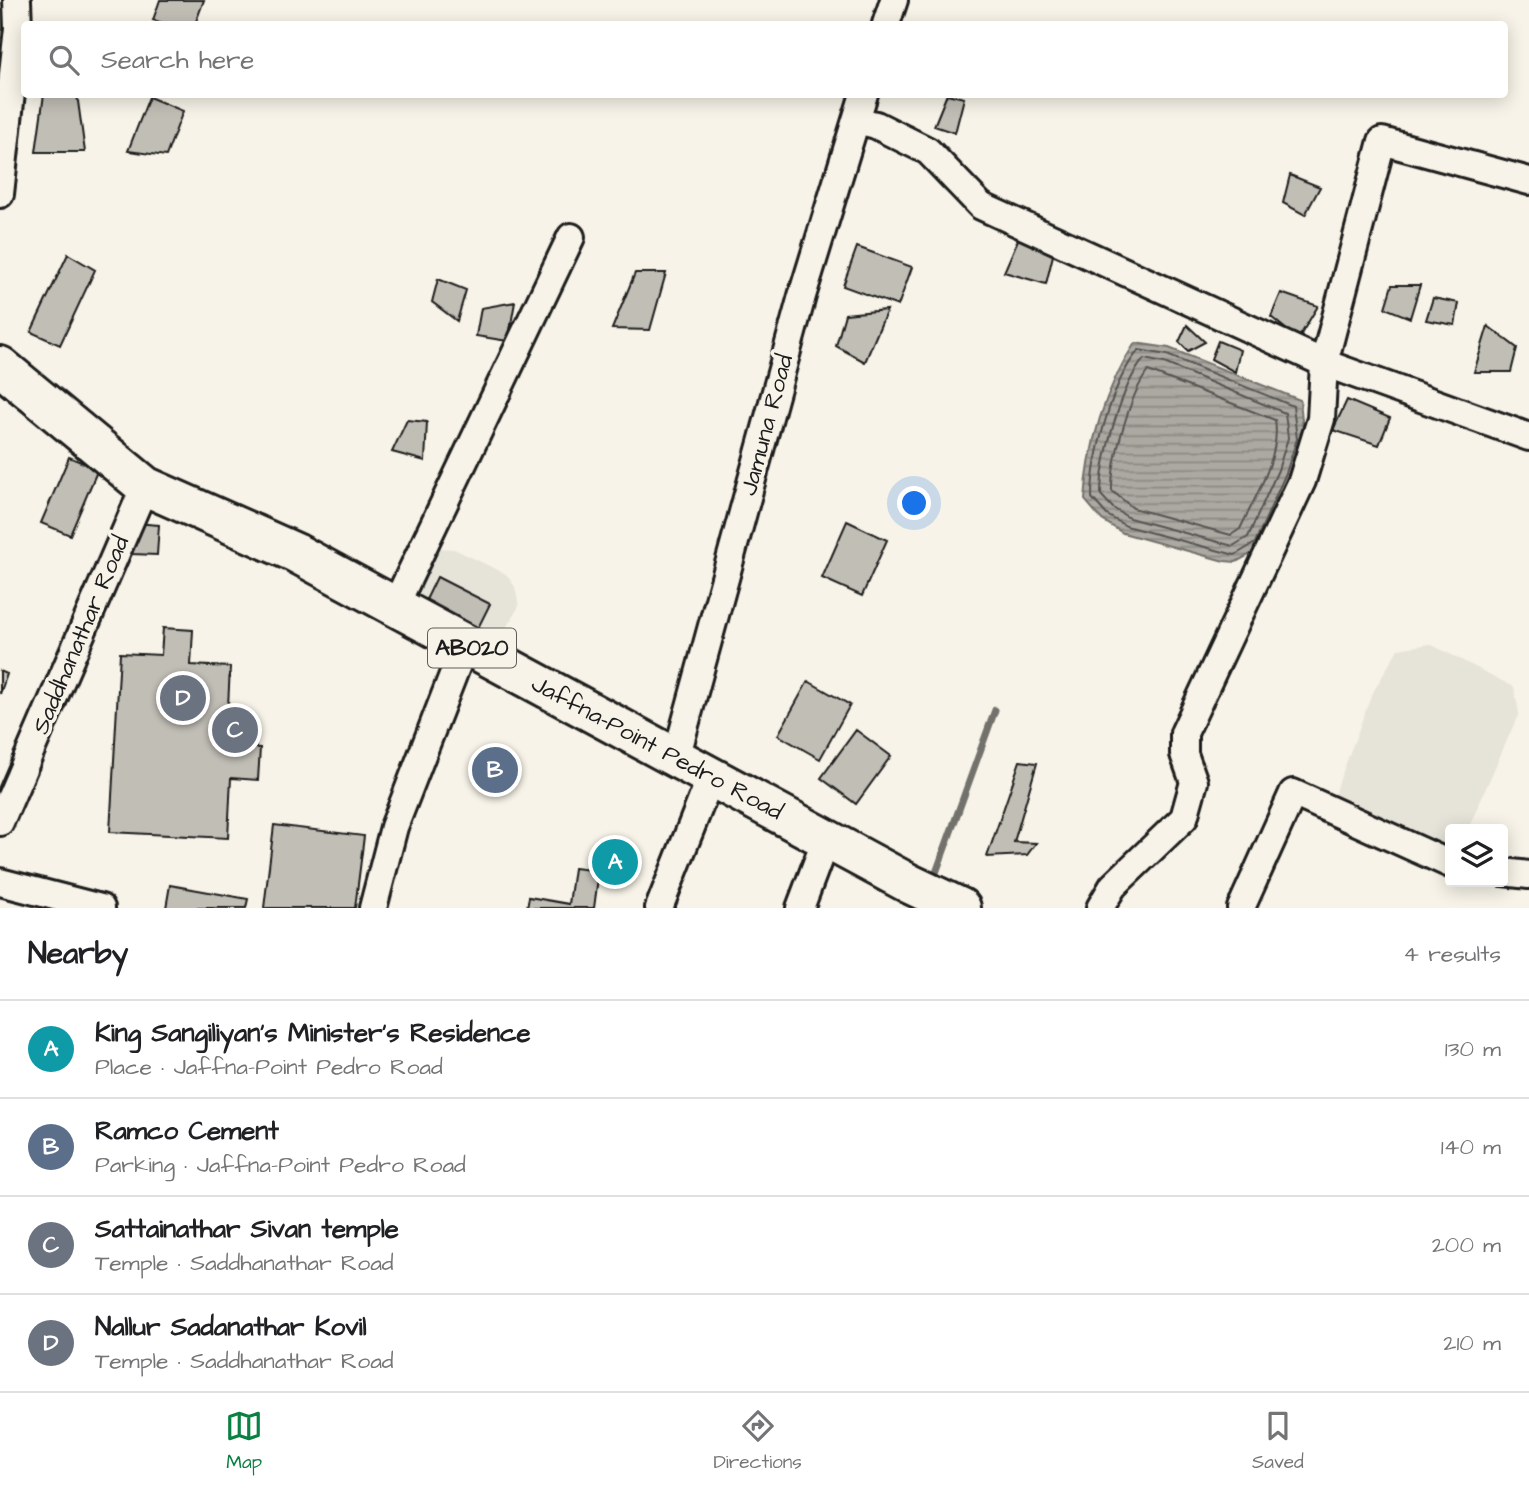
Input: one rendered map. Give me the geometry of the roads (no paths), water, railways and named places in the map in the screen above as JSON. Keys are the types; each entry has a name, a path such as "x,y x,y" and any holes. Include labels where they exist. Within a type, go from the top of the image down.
{"main road":[{"name":"Jaffna-Point Pedro Road","path":"0,366 145,486 296,553 826,839 961,908"}],"street":[{"path":"0,194 18,28 17,0"},
{"path":"887,21 894,0"},
{"name":"Jamuna Road","path":"676,758 802,296 863,98"},
{"path":"856,120 876,125 928,151 981,206 1324,363 1529,437"},
{"path":"1100,908 1112,886 1184,818 1194,782 1184,754 1184,733 1302,481 1321,419 1324,363 1382,141 1529,181"},
{"path":"395,606 570,237"},
{"name":"Saddhanathar Road","path":"0,822 145,486"},
{"path":"373,908 394,827 465,644"},
{"path":"659,908 711,777"},
{"path":"1241,908 1293,793 1445,862"},
{"path":"800,908 826,839"},
{"path":"1508,873 1529,875"},
{"path":"0,882 101,908"}],"water":[{"path":"1135,343 1169,348 1300,400 1304,440 1293,475 1260,549 1236,562 1123,533 1102,520 1085,500 1090,459 1100,418 1115,379"}],"waterway":[{"path":"933,881 995,710"}],"place":[{"name":"Nallur Sadanathar Kovil","path":"183,698"},
{"name":"Sattainathar Sivan temple","path":"235,730"},
{"name":"Ramco Cement","path":"495,770"},
{"name":"King Sangiliyan's Minister's Residence","path":"615,862"}]}
